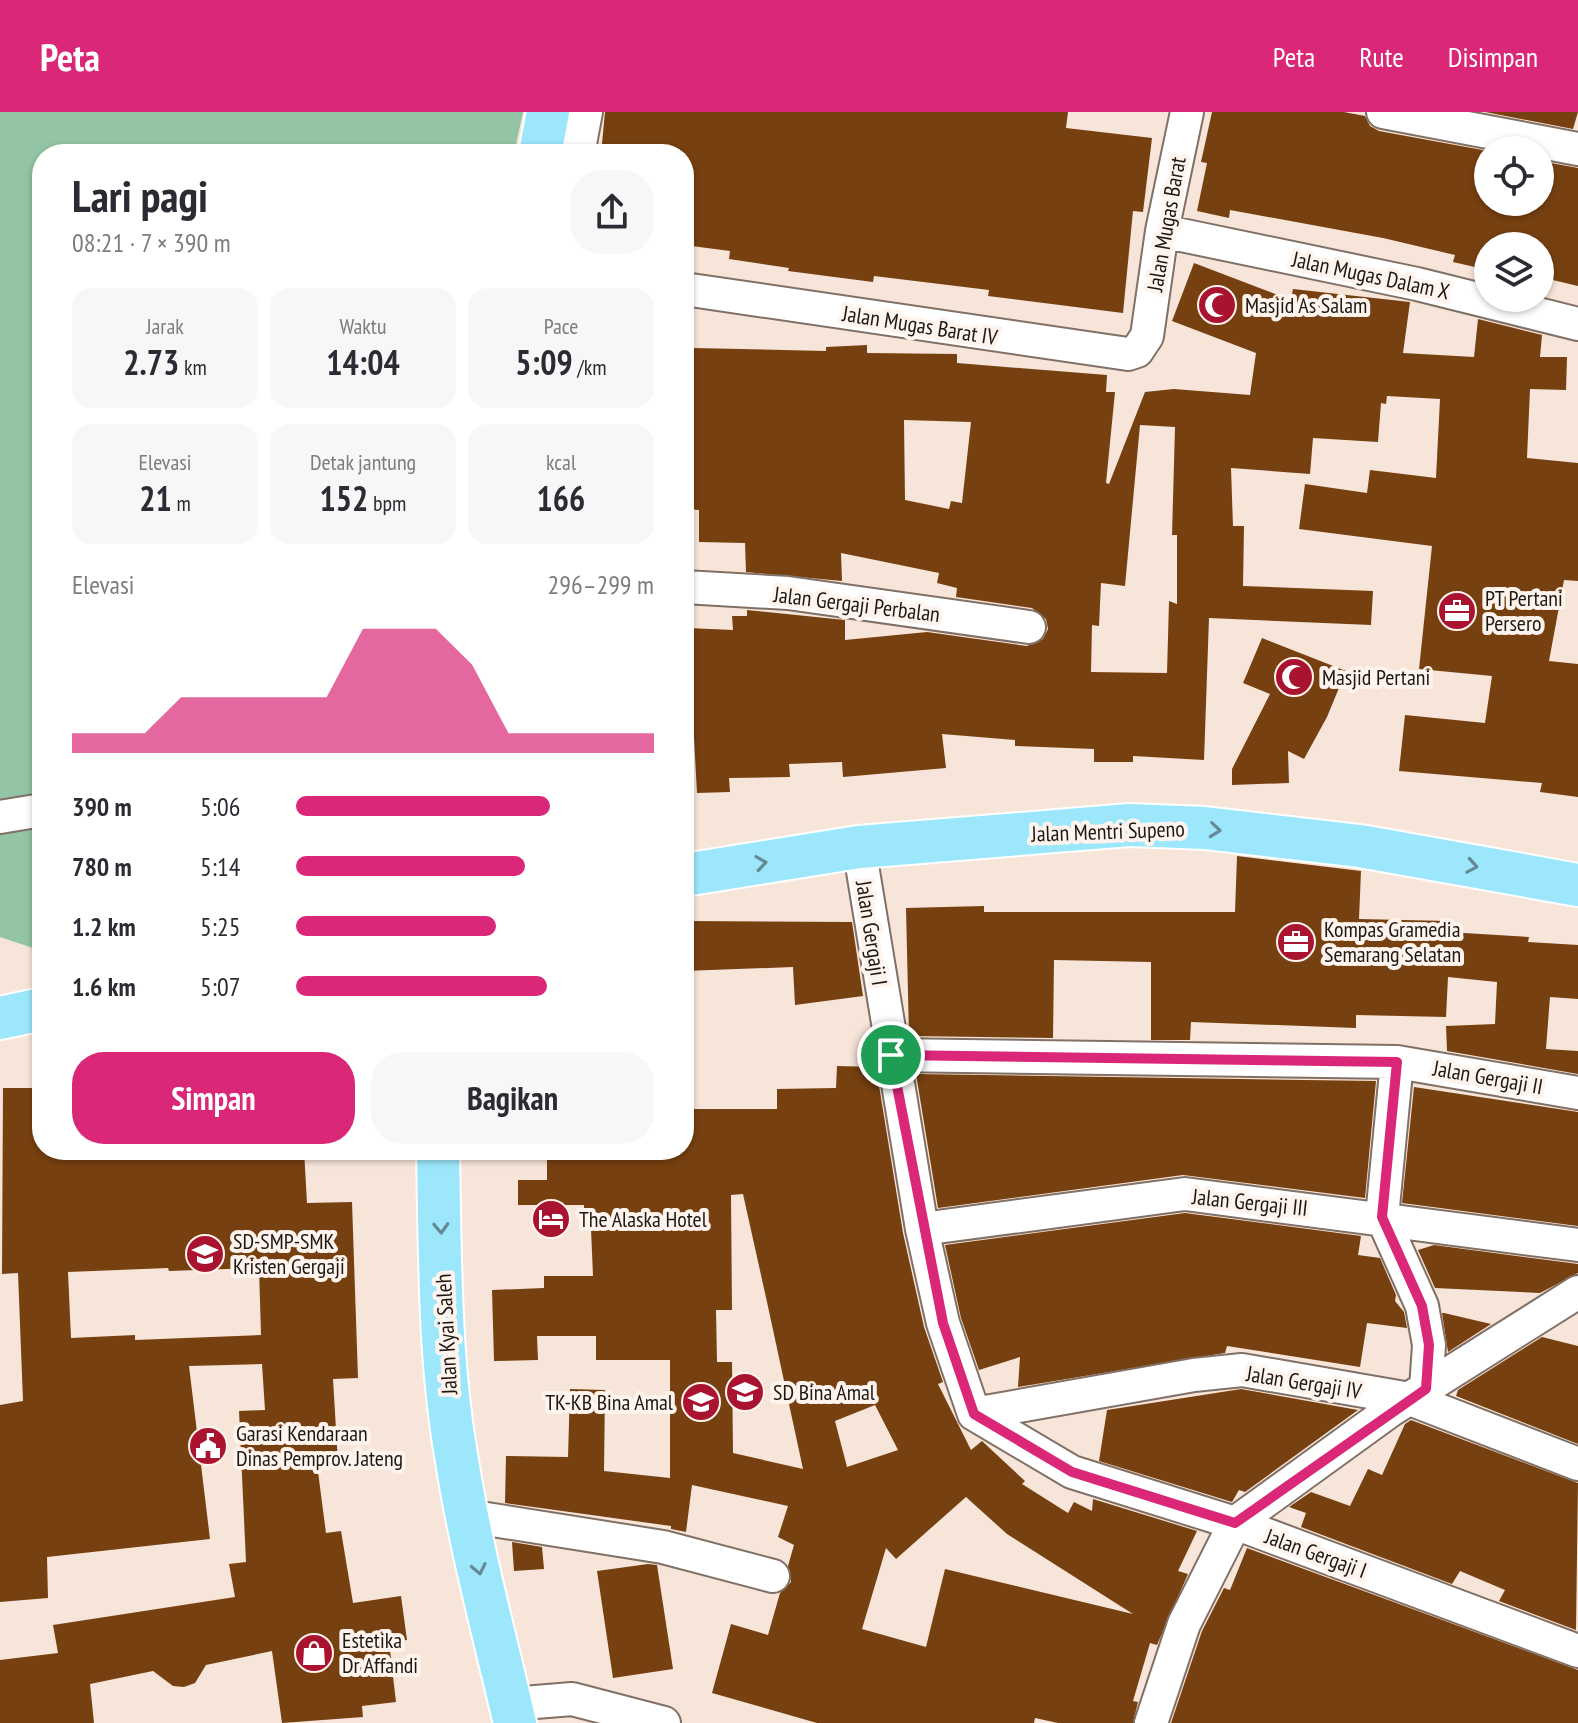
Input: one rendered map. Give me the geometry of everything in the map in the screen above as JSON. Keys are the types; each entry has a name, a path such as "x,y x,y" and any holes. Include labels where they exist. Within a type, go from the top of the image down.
{"main road":[{"path":"542,144 548,112"},
{"name":"Jalan Mentri Supeno","path":"694,873 859,847 1130,825 1205,828 1360,846 1578,885"},
{"path":"0,1018 32,1011"},
{"name":"Jalan Kyai Saleh","path":"438,1160 447,1382 468,1516 513,1713"}],"street":[{"path":"580,144 586,112"},
{"path":"1383,112 1578,149"},
{"name":"Jalan Mugas Barat","path":"1147,336 1176,113"},
{"name":"Jalan Mugas Dalam X","path":"1162,231 1417,284 1578,324"},
{"name":"Jalan Mugas Barat IV","path":"694,291 1108,354 1137,351 1147,336"},
{"name":"Jalan Gergaji Perbalan","path":"694,588 788,593 1029,627"},
{"path":"0,817 32,812"},
{"name":"Jalan Gergaji I","path":"859,847 922,1229 943,1323 974,1414 1072,1472 1235,1523 1578,1651"},
{"name":"Jalan Gergaji II","path":"891,1055 1397,1062 1578,1093"},
{"path":"1397,1062 1382,1217 1422,1306 1429,1345 1418,1394"},
{"name":"Jalan Gergaji III","path":"922,1229 1185,1194 1382,1217 1578,1245"},
{"path":"1151,1723 1184,1624 1235,1523 1418,1394 1578,1292"},
{"name":"Jalan Gergaji IV","path":"974,1414 1194,1375 1242,1370 1418,1394 1578,1464"},
{"path":"468,1516 663,1547 773,1576"},
{"path":"513,1713 572,1699 664,1723"}],"green space":[{"path":"0,112 523,112 516,144 32,144 32,948 0,937"}],"building":[{"path":"605,112 1068,112 1066,128 1152,138 1143,212 1133,211 1123,313 988,296 989,290 874,276 873,282 788,271 789,268 729,259 730,251 694,246 694,144 602,144"},
{"path":"1212,112 1344,112 1365,116 1370,126 1379,131 1474,148 1474,216 1554,216 1554,164 1578,168 1578,286 1554,280 1554,232 1474,232 1474,267 1453,262 1455,255 1383,238 1230,210 1229,218 1197,211 1207,163 1201,162"},
{"path":"1485,112 1578,112 1573,129"},
{"path":"1194,263 1291,300 1293,289 1410,302 1403,353 1474,357 1478,319 1542,335 1540,357 1567,357 1566,390 1530,389 1527,458 1578,463 1578,581 1564,580 1549,661 1578,664 1578,797 1540,792 1542,783 1399,771 1405,715 1485,723 1492,676 1419,669 1432,546 1299,529 1305,484 1367,493 1370,470 1436,478 1440,399 1387,396 1386,404 1381,403 1378,442 1313,438 1310,474 1231,468 1233,526 1244,526 1243,586 1373,591 1371,625 1209,618 1204,760 1133,756 1133,762 1094,762 1094,749 1015,746 1015,740 942,734 946,768 843,777 842,762 789,764 790,777 729,778 730,792 697,793 694,628 733,630 732,616 747,616 747,610 845,620 845,640 927,632 1027,646 1043,639 1048,629 1046,619 1032,608 956,597 957,588 937,583 939,573 841,553 842,581 746,572 745,543 699,542 699,510 694,510 694,348 826,351 826,347 867,345 867,353 957,354 957,363 1107,375 1106,392 1115,392 1106,483 1109,484 1145,392 1174,389 1250,395 1256,353 1172,321","holes":["904,420 971,422 962,503 951,501 949,509 905,500","1140,425 1175,427 1172,535 1177,535 1177,604 1169,601 1167,673 1091,672 1092,625 1099,626 1101,583 1125,586"]},
{"path":"1262,638 1346,671 1327,717 1304,759 1288,751 1289,783 1232,785 1232,769 1270,694 1243,683"},
{"path":"1237,856 1361,871 1359,919 1448,921 1448,932 1529,937 1528,942 1578,945 1578,999 1550,997 1546,1049 1578,1051 1578,1074 1447,1051 1446,1026 1495,1024 1497,982 1448,977 1446,1017 1356,1015 1356,1028 1191,1022 1190,1040 1151,1040 1151,962 1054,960 1053,1038 909,1036 906,908 984,906 984,912 1235,912"},
{"path":"694,921 852,922 863,996 795,1005 793,967 694,971"},
{"path":"837,1066 876,1067 903,1233 924,1327 943,1382 938,1384 971,1450 982,1441 1025,1481 1022,1484 1068,1513 1074,1502 1092,1511 1093,1499 1197,1531 1178,1571 1188,1574 1157,1645 1150,1643 1133,1701 1138,1702 1133,1723 1058,1723 1035,1718 1034,1723 817,1723 712,1693 731,1624 768,1635 780,1593 791,1582 788,1566 794,1545 778,1537 788,1506 692,1485 686,1532 671,1529 671,1526 505,1503 506,1456 568,1457 570,1389 605,1390 604,1471 670,1478 670,1360 596,1360 596,1336 537,1336 538,1360 494,1361 492,1290 544,1288 544,1276 593,1276 591,1229 584,1229 584,1205 518,1205 518,1180 547,1180 547,1160 694,1160 694,1109 777,1109 777,1089 836,1088","holes":["743,1194 803,1469 733,1453 732,1362 717,1362 716,1310 732,1310 731,1195","875,1405 898,1450 847,1467 835,1421","966,1497 1007,1534 1133,1614 945,1569 926,1647 862,1629 886,1548 896,1559"]},
{"path":"916,1074 1376,1081 1365,1198 1183,1175 938,1208"},
{"path":"1414,1087 1578,1112 1578,1226 1402,1203"},
{"path":"3,1088 32,1088 32,1160 305,1160 307,1203 352,1202 358,1378 333,1379 338,1463 317,1464 326,1533 341,1531 353,1603 401,1596 407,1640 389,1642 396,1702 362,1706 363,1717 282,1723 272,1651 206,1665 195,1683 184,1687 173,1686 153,1671 90,1684 94,1723 0,1723 0,1660 58,1653 53,1625 235,1597 229,1564 246,1562 239,1411 265,1410 262,1364 189,1366 210,1539 47,1557 48,1598 0,1602 0,1405 23,1401 18,1273 2,1274","holes":["259,1268 261,1335 135,1340 135,1335 71,1338 68,1272"]},
{"path":"1185,1213 1361,1236 1358,1255 1380,1258 1396,1295 1395,1301 1404,1312 1407,1328 1367,1323 1360,1367 1227,1346 1225,1353 1018,1387 1020,1357 979,1370 961,1318 945,1245"},
{"path":"1434,1245 1578,1264 1578,1273 1540,1293 1435,1288 1418,1250"},
{"path":"1444,1313 1491,1324 1448,1352"},
{"path":"1542,1337 1578,1346 1578,1444 1456,1396 1458,1390"},
{"path":"1241,1389 1358,1410 1245,1492 1239,1490 1232,1502 1099,1461 1107,1410"},
{"path":"1411,1420 1578,1483 1576,1630 1499,1601 1505,1590 1460,1571 1452,1584 1301,1527 1306,1513 1289,1507 1311,1492 1350,1506 1368,1469 1382,1475 1405,1424"},
{"path":"512,1542 542,1547 544,1569 514,1571"},
{"path":"1247,1548 1578,1670 1578,1723 1171,1723 1202,1631 1224,1588 1230,1590"},
{"path":"657,1565 673,1669 613,1678 597,1571"}],"place":[{"name":"Masjid As Salam","path":"1217,305"},
{"name":"PT Pertani Persero","path":"1457,611"},
{"name":"Masjid Pertani","path":"1294,677"},
{"name":"Kompas Gramedia Semarang Selatan","path":"1296,942"},
{"name":"The Alaska Hotel","path":"551,1219"},
{"name":"SD-SMP-SMK Kristen Gergaji","path":"205,1254"},
{"name":"SD Bina Amal","path":"745,1392"},
{"name":"TK-KB Bina Amal","path":"701,1402"},
{"name":"Garasi Kendaraan Dinas Pemprov. Jateng","path":"208,1446"},
{"name":"Estetika Dr Affandi","path":"314,1653"}],"route":[{"path":"891,1055 1397,1062 1382,1217 1422,1306 1429,1345 1426,1389 1391,1410 1235,1523 1091,1480 1057,1466 974,1414 943,1323 922,1229 891,1055"}]}
